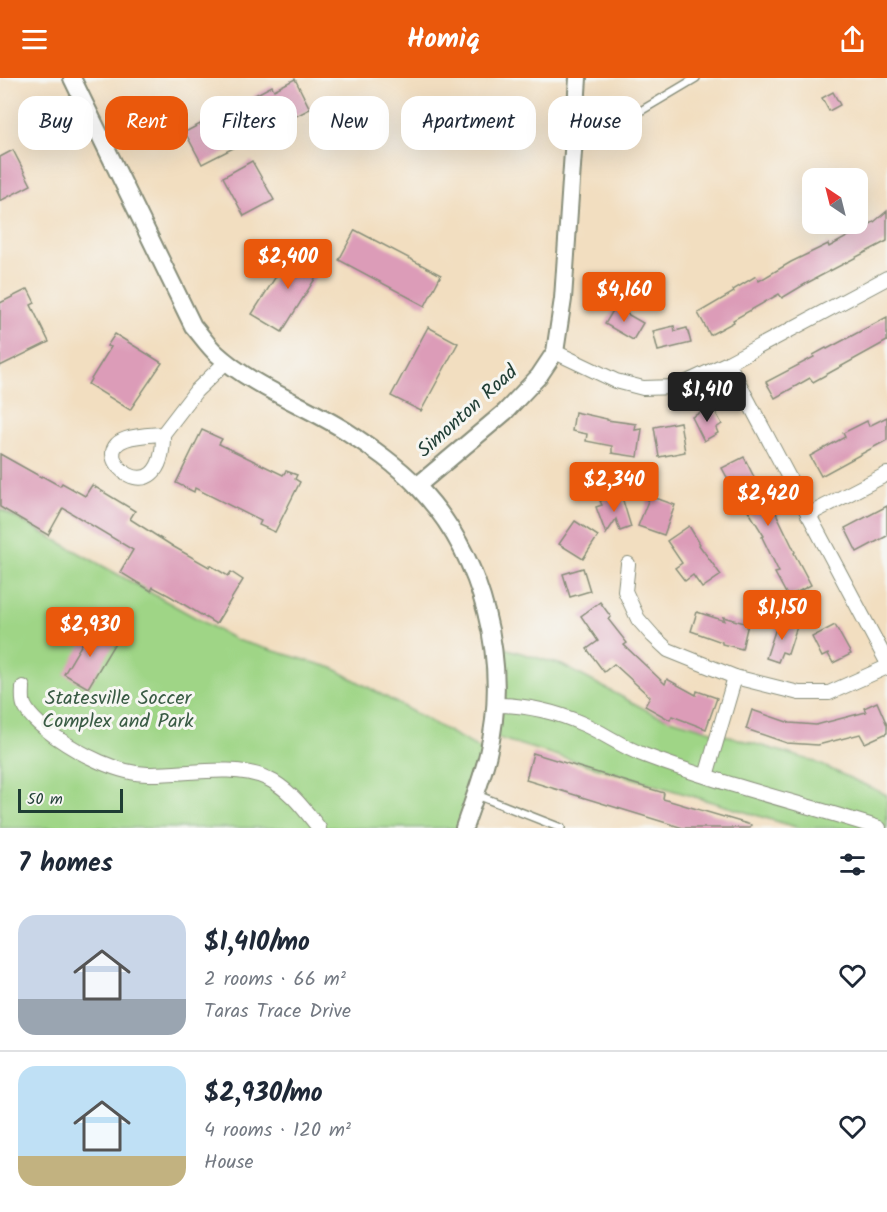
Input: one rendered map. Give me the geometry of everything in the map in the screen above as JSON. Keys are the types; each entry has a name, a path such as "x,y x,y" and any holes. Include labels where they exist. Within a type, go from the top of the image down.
{"street":[{"path":"72,78 193,327 217,354 247,375 344,430 389,460 417,486"},
{"name":"Simonton Road","path":"465,828 488,753 495,705 494,645 481,592 459,543 417,486 505,412 539,376 555,352 562,299 578,78"},
{"path":"555,352 616,381 643,388 676,387 729,363 887,278"},
{"path":"163,434 196,392 227,361"},
{"path":"729,363 887,662"},
{"path":"808,515 887,474"},
{"path":"628,564 625,591 639,619 653,636 668,650 735,677 799,693 829,693 887,667"},
{"path":"706,776 735,677"},
{"path":"23,687 24,704 32,714 44,728 76,751 109,765 146,774 244,772 266,778 284,788 319,828"},
{"path":"495,705 514,705 546,711 583,724 642,754 706,776 879,828"}],"lane":[{"path":"573,152 696,78"},
{"path":"475,794 561,828"}],"green space":[{"name":"Statesville Soccer Complex and Park","path":"0,509 236,640 333,668 488,753 466,828 0,828"},
{"path":"494,645 562,665 654,714 813,761 887,795 887,828 799,828 491,736"}],"building":[{"path":"295,79 309,110 297,116 297,96 253,96 272,86 274,90"},
{"path":"833,92 840,105 829,111 822,98"},
{"path":"200,124 200,150 229,150 202,164 188,138 188,130"},
{"path":"13,150 31,185 0,201 0,157"},
{"path":"252,161 274,200 244,216 223,177"},
{"path":"887,211 887,241 782,298 779,294 710,335 698,313 756,276 759,281 828,244 829,247 852,234 868,234 868,225"},
{"path":"355,230 441,275 425,306 339,260"},
{"path":"294,248 323,266 282,332 252,314"},
{"path":"28,289 35,303 31,305 49,342 0,366 0,303"},
{"path":"615,307 643,323 633,340 605,324"},
{"path":"887,317 887,341 813,382 810,378 775,398 766,382"},
{"path":"674,326 675,331 687,328 691,343 658,351 653,331"},
{"path":"428,327 458,343 421,411 391,396"},
{"path":"115,334 162,363 130,410 88,384 111,347 107,346"},
{"path":"712,406 722,424 716,428 718,433 704,441 692,417"},
{"path":"575,412 636,424 635,430 642,429 638,457 612,453 612,446 586,441 587,434 572,431"},
{"path":"887,417 887,440 821,476 810,456 845,437 843,433 867,421 869,426"},
{"path":"680,422 685,452 659,457 654,427"},
{"path":"202,430 222,439 219,444 283,475 286,471 297,475 295,479 300,482 275,532 259,525 261,521 195,488 194,492 176,483"},
{"path":"0,454 41,477 60,486 62,483 85,496 92,485 135,511 130,519 174,547 209,567 210,565 228,576 231,572 243,580 216,624 170,596 153,587 151,591 120,572 133,550 63,508 48,535 0,507"},
{"path":"744,457 761,491 776,513 811,585 788,597 775,573 779,572 762,537 764,536 722,468"},
{"path":"621,494 631,527 620,531 616,519 606,534 596,507 602,505 600,501"},
{"path":"650,496 675,505 664,535 638,526"},
{"path":"887,506 887,536 857,552 845,528"},
{"path":"575,521 598,536 583,559 559,544"},
{"path":"689,526 699,545 721,575 702,588 693,575 685,581 675,568 682,563 667,541"},
{"path":"583,568 590,591 570,597 563,574"},
{"path":"600,602 611,617 608,619 627,643 624,645 665,684 667,679 696,695 697,691 717,698 706,729 672,716 670,720 645,706 650,697 614,664 604,672 587,649 598,641 581,616"},
{"path":"697,612 725,621 723,617 748,624 742,649 722,644 722,642 691,631"},
{"path":"788,620 798,623 788,654 782,652 778,662 766,658 777,625 785,628"},
{"path":"835,625 851,654 833,663 828,654 822,657 812,637"},
{"path":"92,627 116,641 88,688 64,674"},
{"path":"877,702 887,725 887,733 865,743 860,734 818,745 787,743 746,729 752,710 790,723 816,725 866,712 864,708"},
{"path":"533,753 664,793 663,799 751,825 750,828 683,828 526,780"}]}
